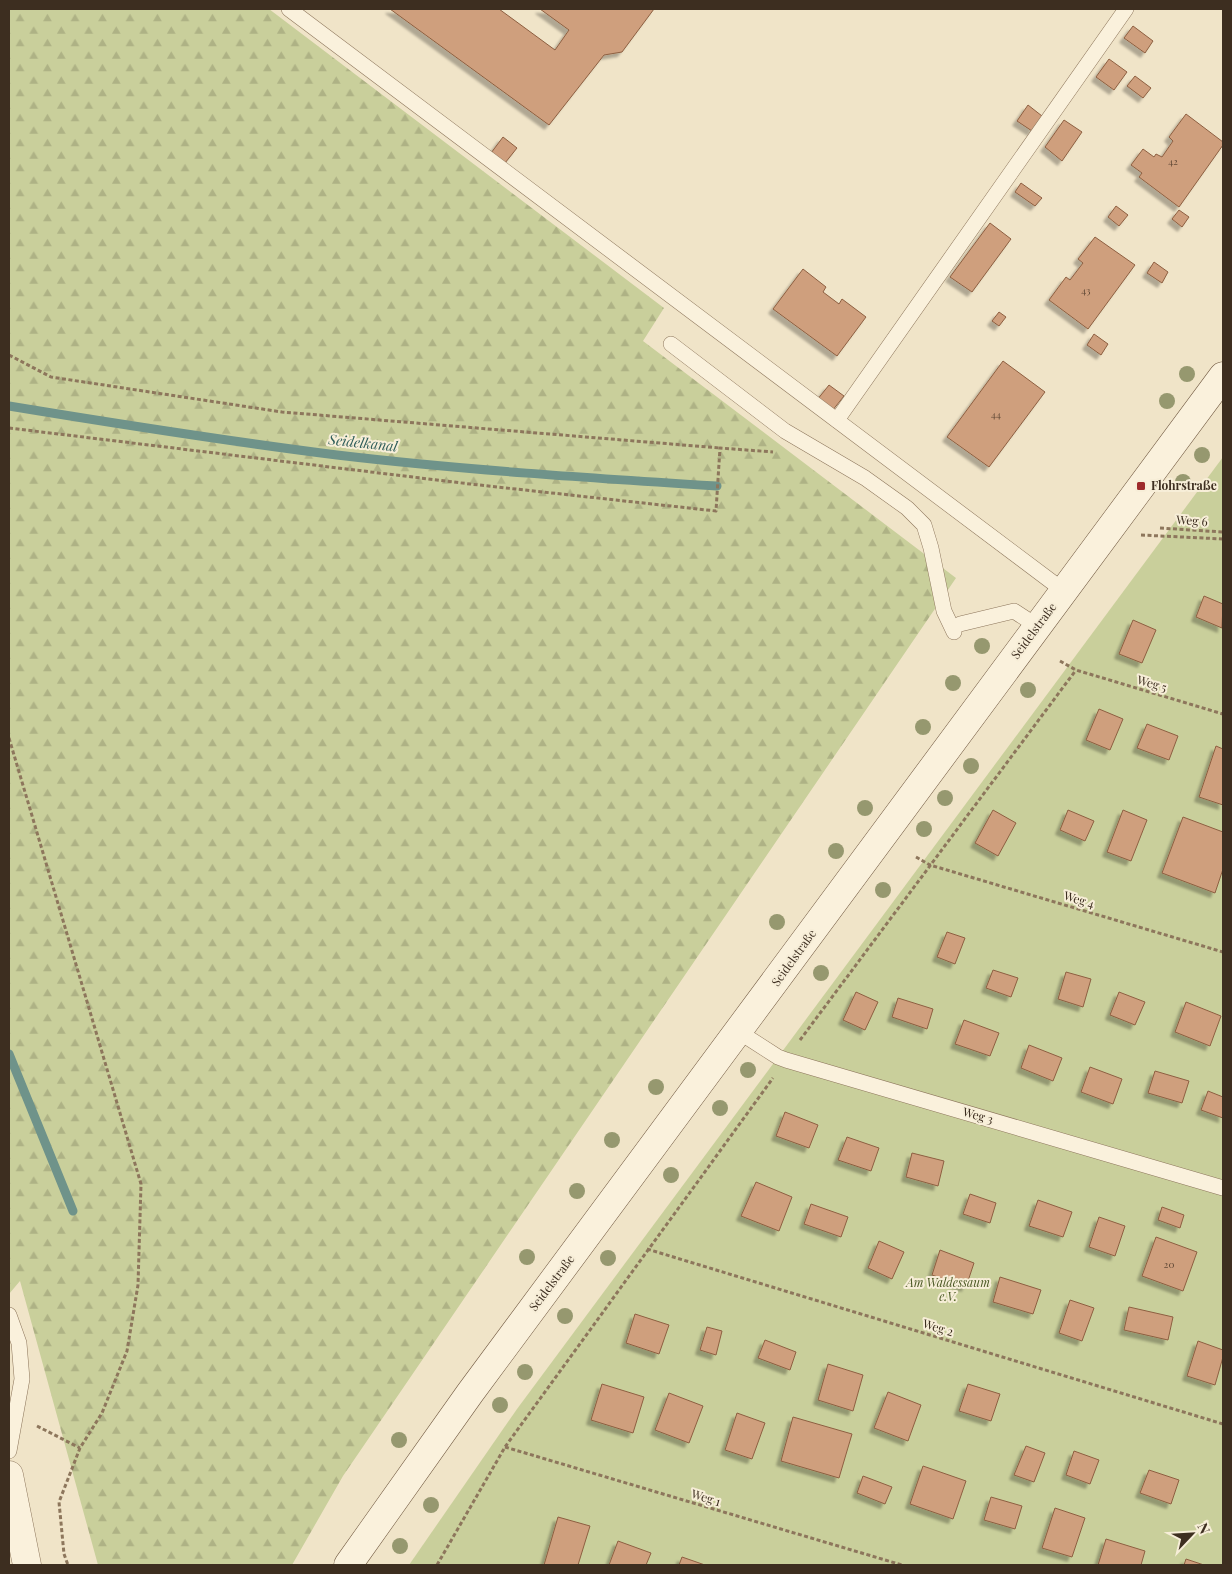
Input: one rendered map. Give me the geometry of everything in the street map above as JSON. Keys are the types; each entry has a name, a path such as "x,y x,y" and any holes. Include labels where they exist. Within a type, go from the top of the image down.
{"main road":[{"name":"Seidelstraße","path":"348,1565 361,1553 470,1393 1223,376"},
{"path":"9,1475 27,1565"}],"lane":[{"path":"289,9 1064,591"},
{"path":"837,420 1126,9"},
{"path":"671,344 785,431 865,478 907,508 924,525 931,548 944,611 957,628 1014,611 1038,626"},
{"name":"Weg 3","path":"739,1032 778,1057 786,1060 1223,1188"},
{"path":"9,1314 19,1343 22,1379 9,1451"}],"path":[{"path":"9,355 51,377 282,412 773,452 803,442"},
{"path":"9,428 470,484 716,510 720,448"},
{"name":"Weg 6","path":"1160,528 1223,532"},
{"path":"1103,538 1145,535 1223,539"},
{"name":"Weg 5","path":"1060,661 1076,670 1223,714"},
{"path":"436,1565 505,1447 647,1249 1076,670"},
{"path":"9,738 140,1184 138,1285 127,1351 102,1413 80,1448 59,1502 64,1554 68,1565"},
{"name":"Weg 4","path":"916,857 930,865 1223,952"},
{"name":"Weg 2","path":"647,1249 1223,1424"},
{"path":"16,1416 80,1448"},
{"name":"Weg 1","path":"505,1447 902,1565"}],"green space":[{"path":"9,9 269,9 664,308 643,341 956,578 343,1476 292,1565 98,1565 20,1281 9,1294"},
{"name":"Am Waldessaum e.V.","path":"1223,457 1223,1565 409,1565 517,1409"}],"building":[{"path":"390,9 499,9 555,50 569,30 540,9 654,9 622,52 604,55 549,125"},
{"path":"1133,26 1153,41 1145,53 1124,38"},
{"path":"1109,59 1127,72 1114,90 1096,77"},
{"path":"1135,76 1151,88 1143,98 1127,86"},
{"path":"1028,105 1042,116 1032,131 1017,121"},
{"path":"1186,114 1223,142 1223,145 1179,207 1139,177 1142,173 1131,165 1143,149 1154,157 1156,154 1162,157 1173,141 1169,137"},
{"path":"1064,120 1082,132 1062,161 1045,147"},
{"path":"503,137 517,148 505,163 491,153"},
{"path":"1021,183 1042,198 1035,206 1015,192"},
{"path":"1116,206 1128,215 1119,226 1108,217"},
{"path":"1179,210 1189,217 1182,227 1172,219"},
{"path":"990,223 1011,239 972,292 950,277"},
{"path":"1095,237 1135,265 1088,329 1049,300 1066,277 1070,280 1083,263 1078,259"},
{"path":"1154,262 1168,272 1162,283 1147,273"},
{"path":"803,269 826,287 823,292 839,304 842,299 866,317 837,356 773,309"},
{"path":"999,312 1006,317 999,326 992,321"},
{"path":"1094,334 1108,344 1101,355 1087,345"},
{"path":"1003,361 1045,392 989,467 947,437"},
{"path":"829,385 844,396 832,411 817,400"},
{"path":"1204,596 1223,604 1222,628 1196,617"},
{"path":"1133,620 1156,630 1142,663 1119,654"},
{"path":"1099,709 1123,719 1110,750 1086,740"},
{"path":"1147,724 1178,736 1169,760 1137,748"},
{"path":"1216,746 1223,749 1223,805 1199,797"},
{"path":"993,810 1016,823 998,856 975,843"},
{"path":"1068,810 1094,821 1085,841 1060,830"},
{"path":"1123,810 1147,820 1131,861 1107,852"},
{"path":"1183,817 1223,832 1223,869 1215,893 1162,873"},
{"path":"947,932 965,938 955,964 937,957"},
{"path":"993,970 1018,978 1011,997 986,988"},
{"path":"1066,972 1091,979 1083,1007 1058,999"},
{"path":"856,992 878,1002 865,1030 843,1020"},
{"path":"1119,992 1145,1002 1135,1025 1110,1015"},
{"path":"898,998 933,1009 927,1029 892,1017"},
{"path":"1186,1002 1221,1016 1210,1046 1175,1032"},
{"path":"964,1020 999,1033 990,1056 955,1044"},
{"path":"1029,1045 1062,1058 1053,1081 1021,1068"},
{"path":"1090,1067 1122,1079 1113,1104 1081,1092"},
{"path":"1155,1071 1189,1081 1182,1103 1148,1093"},
{"path":"1208,1091 1223,1097 1223,1118 1201,1110"},
{"path":"785,1112 818,1125 809,1148 776,1136"},
{"path":"847,1137 879,1148 871,1171 838,1160"},
{"path":"912,1153 944,1161 938,1186 906,1177"},
{"path":"756,1182 792,1197 779,1231 741,1216"},
{"path":"970,1194 996,1203 990,1223 963,1214"},
{"path":"1038,1200 1072,1212 1063,1237 1029,1226"},
{"path":"811,1204 848,1217 841,1237 804,1224"},
{"path":"1162,1207 1184,1215 1180,1228 1158,1220"},
{"path":"1099,1217 1125,1226 1115,1256 1089,1247"},
{"path":"1156,1237 1197,1252 1183,1291 1142,1276"},
{"path":"879,1241 904,1252 892,1279 868,1268"},
{"path":"940,1250 974,1263 966,1287 932,1275"},
{"path":"1000,1277 1041,1290 1033,1314 993,1302"},
{"path":"1070,1300 1094,1308 1082,1341 1059,1333"},
{"path":"1129,1307 1173,1317 1168,1340 1124,1330"},
{"path":"635,1314 669,1325 659,1354 626,1343"},
{"path":"707,1327 722,1331 716,1355 700,1350"},
{"path":"765,1340 796,1352 790,1370 758,1358"},
{"path":"1198,1341 1223,1350 1223,1357 1215,1385 1187,1376"},
{"path":"828,1364 863,1375 853,1411 818,1400"},
{"path":"602,1384 644,1397 633,1433 591,1420"},
{"path":"968,1384 1000,1394 991,1421 959,1411"},
{"path":"888,1392 921,1405 908,1441 874,1428"},
{"path":"669,1393 703,1406 689,1443 655,1430"},
{"path":"737,1413 765,1423 752,1459 725,1450"},
{"path":"793,1417 852,1434 839,1478 781,1461"},
{"path":"1026,1446 1045,1453 1034,1482 1014,1475"},
{"path":"1074,1451 1099,1460 1090,1484 1066,1475"},
{"path":"923,1466 966,1481 953,1519 910,1504"},
{"path":"1149,1470 1179,1480 1171,1504 1140,1493"},
{"path":"863,1476 892,1487 885,1504 857,1493"},
{"path":"991,1497 1022,1506 1015,1529 984,1520"},
{"path":"1055,1508 1085,1518 1072,1557 1042,1548"},
{"path":"558,1517 590,1526 578,1565 544,1565"},
{"path":"1106,1539 1145,1551 1141,1565 1098,1565"},
{"path":"618,1541 651,1553 646,1565 609,1565"},
{"path":"682,1557 705,1565 679,1565"},
{"path":"1186,1559 1204,1565 1184,1565"}],"waterway":[{"name":"Seidelkanal","path":"9,406 337,455 574,477 717,486"},
{"path":"9,1054 73,1211"}],"place":[{"name":"Flohrstraße","path":"1141,486"}]}
